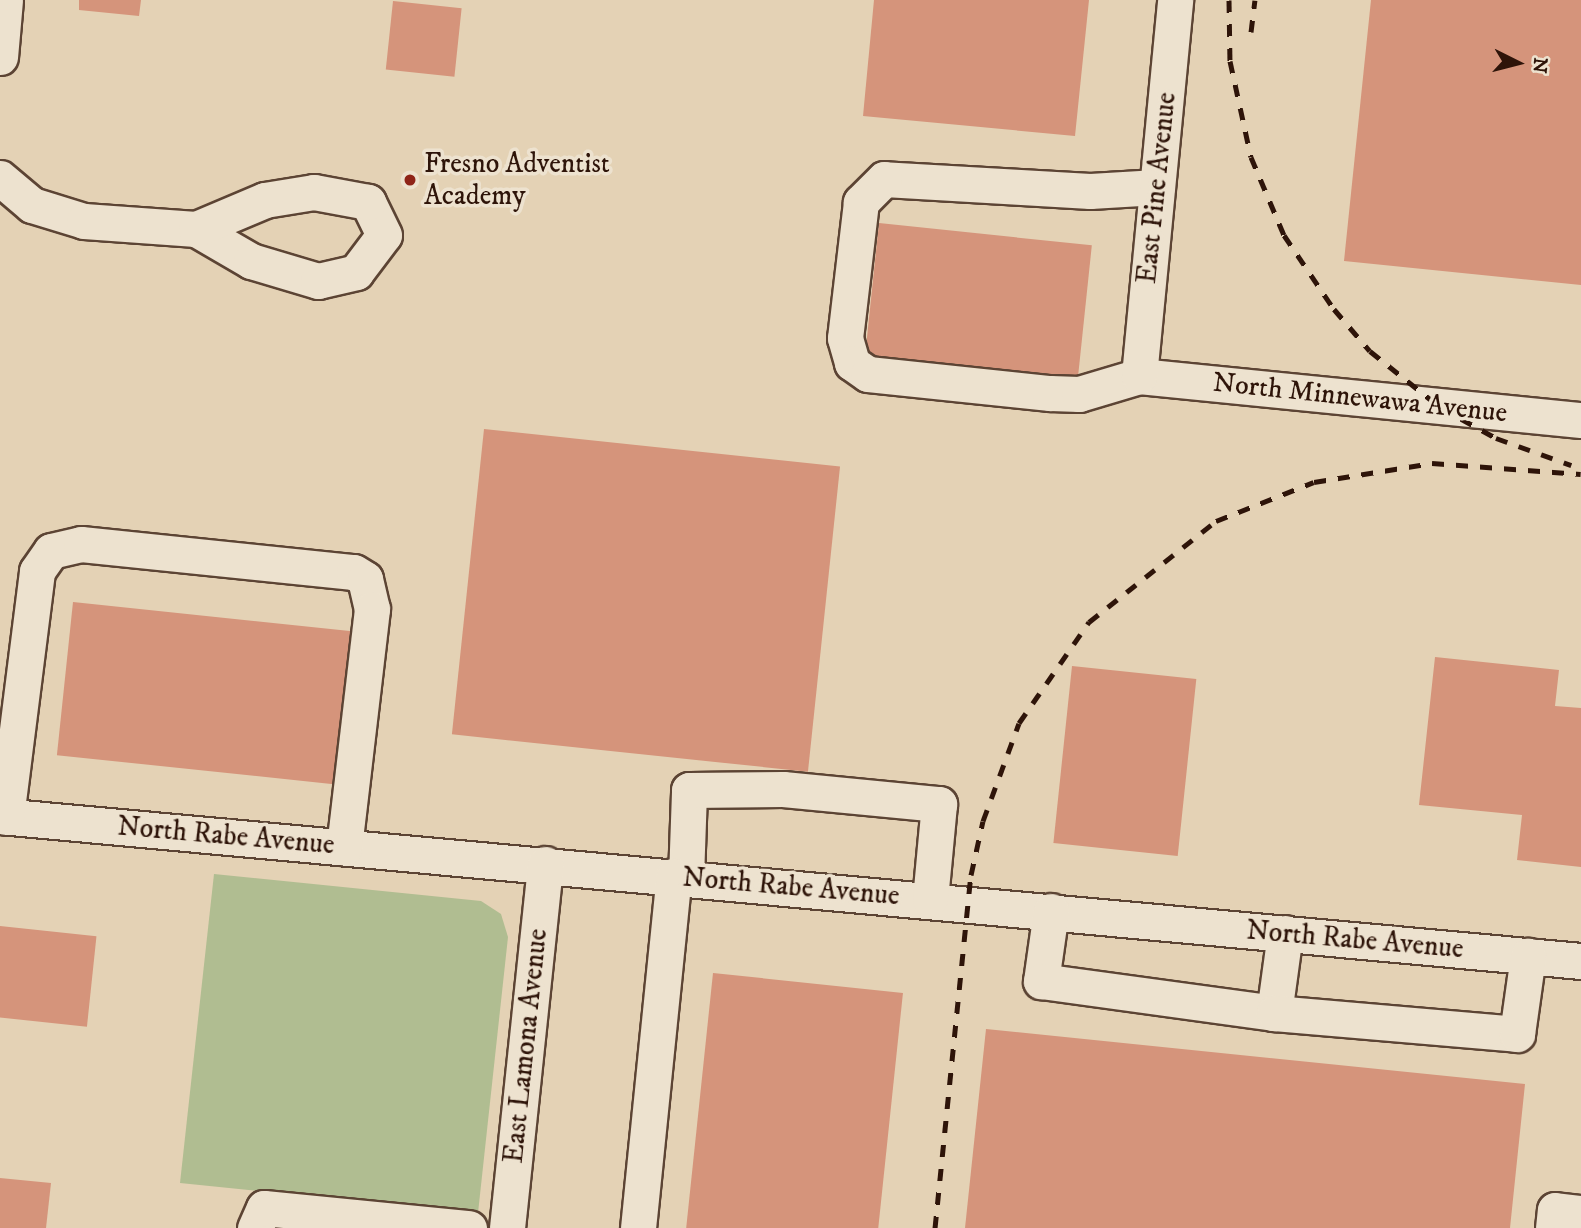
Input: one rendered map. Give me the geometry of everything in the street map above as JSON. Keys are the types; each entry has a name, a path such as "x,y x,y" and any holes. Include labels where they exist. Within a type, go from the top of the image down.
{"street":[{"path":"0,57 5,0"},
{"name":"East Pine Avenue","path":"1139,376 1175,0"},
{"path":"1139,376 1079,394 868,374 852,363 845,338 861,202 884,179 905,176 1074,190 1157,187"},
{"path":"0,178 33,205 84,221 196,229"},
{"name":"North Minnewawa Avenue","path":"1139,376 1581,420"},
{"path":"3,816 37,571 51,551 81,544 354,572 365,579 372,609 344,847"},
{"path":"638,1228 689,790 783,789 939,804 930,900"},
{"name":"North Rabe Avenue","path":"3,816 1581,961"},
{"name":"East Lamona Avenue","path":"507,1228 545,864"},
{"path":"1051,911 1041,981 1274,1013 1517,1034 1528,956"},
{"path":"1274,1013 1285,933"},
{"path":"255,1228 264,1208 469,1228"},
{"path":"1553,1228 1555,1210 1581,1213"}],"green space":[{"path":"214,874 481,901 501,914 508,937 478,1213 180,1183"}],"building":[{"path":"79,0 141,0 139,16 79,10"},
{"path":"874,0 1089,0 1075,136 863,116"},
{"path":"1371,0 1581,0 1581,285 1344,261"},
{"path":"393,1 462,8 454,77 386,70"},
{"path":"879,223 1092,245 1077,384 864,361"},
{"path":"484,429 840,466 808,772 452,734"},
{"path":"73,602 354,632 338,785 57,755"},
{"path":"1435,657 1559,670 1555,706 1581,708 1581,867 1517,860 1522,815 1419,805"},
{"path":"1072,666 1196,679 1178,856 1053,843"},
{"path":"0,926 96,936 87,1027 0,1018"},
{"path":"713,973 903,993 878,1228 686,1228"},
{"path":"986,1029 1525,1084 1510,1228 965,1228"},
{"path":"0,1178 51,1183 46,1228 0,1228"}],"railway":[{"path":"1229,0 1230,61 1251,157 1284,235 1334,309 1370,351 1440,407 1496,438 1571,465"},
{"path":"1251,32 1255,0"},
{"path":"935,1228 971,875 983,821 1019,723 1089,622 1216,521 1314,482 1432,463 1581,474"}],"place":[{"name":"Fresno Adventist Academy","path":"410,180"}]}
